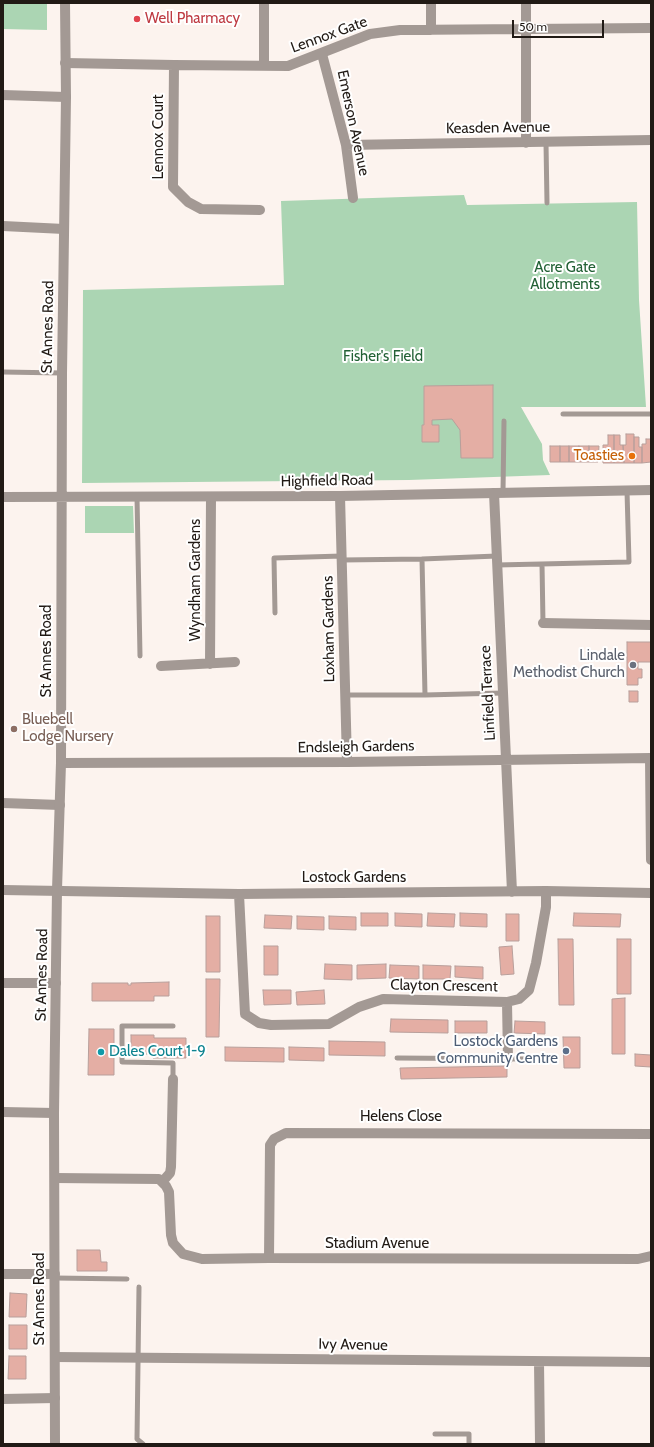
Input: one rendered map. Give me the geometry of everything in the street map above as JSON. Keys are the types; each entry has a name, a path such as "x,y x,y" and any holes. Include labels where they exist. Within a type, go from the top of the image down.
{"street":[{"name":"St Annes Road","path":"55,1444 54,1113 61,763 62,373 66,97 65,3"},
{"path":"264,3 264,66"},
{"path":"431,3 431,30"},
{"path":"526,3 526,143"},
{"name":"Lennox Gate","path":"65,63 288,66 370,34 400,30 651,28"},
{"name":"Emerson Avenue","path":"322,54 346,145 353,198"},
{"name":"Lennox Court","path":"174,65 173,187 188,202 201,209 260,210"},
{"path":"3,95 66,97"},
{"name":"Keasden Avenue","path":"346,145 546,143 651,140"},
{"path":"3,226 64,229"},
{"name":"Highfield Road","path":"3,497 340,496 651,490"},
{"name":"Linfield Terrace","path":"499,493 497,561 512,892"},
{"name":"Loxham Gardens","path":"340,496 347,762"},
{"name":"Wyndham Gardens","path":"210,664 211,497"},
{"path":"543,623 651,624"},
{"path":"161,666 234,662"},
{"path":"651,758 651,860"},
{"name":"Endsleigh Gardens","path":"61,763 347,762 651,758"},
{"path":"3,803 60,805"},
{"name":"Lostock Gardens","path":"3,890 239,894 512,892 651,893"},
{"name":"Clayton Crescent","path":"239,894 245,1014 258,1023 271,1025 329,1024 359,1007 383,999 507,1002 518,999 529,990 536,963 546,907 546,892"},
{"path":"3,983 56,983"},
{"name":"Clayton Crescent","path":"507,1002 508,1059"},
{"path":"55,1178 157,1178 163,1181 170,1173 171,1167 173,1079"},
{"path":"3,1112 54,1113"},
{"name":"Helens Close","path":"270,1258 270,1145 274,1139 282,1134 292,1132 651,1134"},
{"name":"Stadium Avenue","path":"163,1181 169,1192 172,1239 176,1247 183,1254 192,1257 212,1260 270,1258 638,1259 651,1256"},
{"path":"3,1274 55,1276"},
{"name":"Ivy Avenue","path":"55,1357 651,1362"},
{"path":"539,1362 540,1444"},
{"path":"3,1399 55,1398"}],"lane":[{"path":"546,143 547,203"},
{"path":"3,372 62,373"},
{"path":"564,414 651,414"},
{"path":"499,493 504,421"},
{"path":"275,613 274,558 422,559 542,564 629,562 627,491"},
{"path":"137,497 140,656"},
{"path":"422,559 425,695"},
{"path":"542,564 543,623"},
{"path":"345,695 503,693"},
{"path":"173,1026 122,1026 122,1062 173,1063 173,1079"},
{"path":"397,1058 524,1059"},
{"path":"55,1276 127,1279"},
{"path":"139,1287 137,1440 143,1444"},
{"path":"435,1434 469,1434 469,1444"}],"green space":[{"path":"3,3 47,3 47,30 3,29"},
{"name":"Fisher's Field","path":"464,195 467,205 637,202 639,300 646,407 521,407 542,444 543,460 550,475 409,480 82,483 83,290 284,285 281,201"},
{"path":"85,506 133,506 134,533 85,533"}],"building":[{"path":"493,385 493,458 461,458 460,430 452,419 432,420 432,425 439,425 439,442 422,442 422,425 424,425 424,386"},
{"path":"626,434 634,434 634,463 624,463 623,445 626,445"},
{"path":"608,435 614,435 614,463 603,463 603,445 608,445"},
{"path":"614,435 620,435 620,445 623,445 624,463 614,463"},
{"path":"634,437 639,437 639,447 642,447 642,463 634,463"},
{"path":"646,439 651,439 651,462 642,463 642,444 646,444"},
{"path":"550,446 560,446 560,462 550,462"},
{"path":"560,446 569,446 569,462 560,462"},
{"path":"569,446 579,446 579,462 569,462"},
{"path":"579,446 589,446 589,462 579,462"},
{"path":"589,446 599,446 598,462 589,462"},
{"name":"Lindale Methodist Church","path":"627,642 651,642 651,662 638,662 638,669 642,669 642,678 638,678 638,685 627,685"},
{"path":"629,691 638,691 638,702 629,702"},
{"path":"361,913 388,913 388,926 361,926"},
{"path":"395,913 422,914 422,927 395,926"},
{"path":"428,913 455,914 454,927 427,926"},
{"path":"460,913 487,914 487,927 460,926"},
{"path":"574,913 621,914 620,927 573,926"},
{"path":"506,914 519,914 519,941 506,941"},
{"path":"265,915 292,916 291,929 264,928"},
{"path":"206,916 220,916 220,972 206,972"},
{"path":"297,916 324,917 324,930 297,929"},
{"path":"329,916 356,917 356,930 329,929"},
{"path":"558,939 573,939 574,1005 559,1005"},
{"path":"617,939 631,939 631,994 617,994"},
{"path":"264,946 278,946 278,975 264,975"},
{"path":"512,946 514,974 501,975 499,947"},
{"path":"325,964 352,965 352,980 324,979"},
{"path":"386,964 386,978 357,979 357,965"},
{"path":"390,965 419,966 419,979 389,978"},
{"path":"423,965 451,966 450,979 423,979"},
{"path":"455,966 483,967 483,979 455,977"},
{"path":"206,979 220,979 219,1037 206,1037"},
{"path":"169,982 169,996 154,996 154,1001 92,1001 92,983 128,983 128,985 131,985 131,983"},
{"path":"263,990 291,990 291,1004 264,1005"},
{"path":"324,990 325,1004 297,1005 296,992"},
{"path":"625,998 625,1054 612,1054 612,999"},
{"path":"391,1019 448,1020 448,1033 390,1032"},
{"path":"455,1021 487,1021 487,1033 455,1033"},
{"path":"515,1021 545,1022 545,1034 514,1033"},
{"name":"Dales Court 1-9","path":"89,1029 114,1029 114,1075 88,1075"},
{"path":"131,1035 154,1035 154,1038 186,1038 186,1058 153,1058 153,1054 131,1054"},
{"path":"563,1037 580,1037 580,1068 564,1068"},
{"path":"329,1041 385,1042 385,1056 329,1055"},
{"path":"225,1047 284,1048 284,1062 225,1061"},
{"path":"289,1047 324,1048 324,1061 289,1060"},
{"path":"635,1054 651,1055 651,1067 635,1066"},
{"path":"507,1066 507,1077 401,1079 400,1068"},
{"path":"77,1250 100,1250 101,1262 107,1262 107,1271 77,1271"},
{"path":"10,1293 27,1294 26,1317 9,1317"},
{"path":"9,1325 27,1325 27,1349 9,1349"},
{"path":"9,1356 26,1356 26,1379 8,1379"}],"place":[{"name":"Well Pharmacy","path":"137,19"},
{"name":"Toasties","path":"632,456"},
{"name":"Lindale Methodist Church","path":"633,665"},
{"name":"Bluebell Lodge Nursery","path":"14,729"},
{"name":"Lostock Gardens Community Centre","path":"566,1051"},
{"name":"Dales Court 1-9","path":"101,1052"}],"park label":[{"name":"Acre Gate Allotments","path":"565,276"}]}
